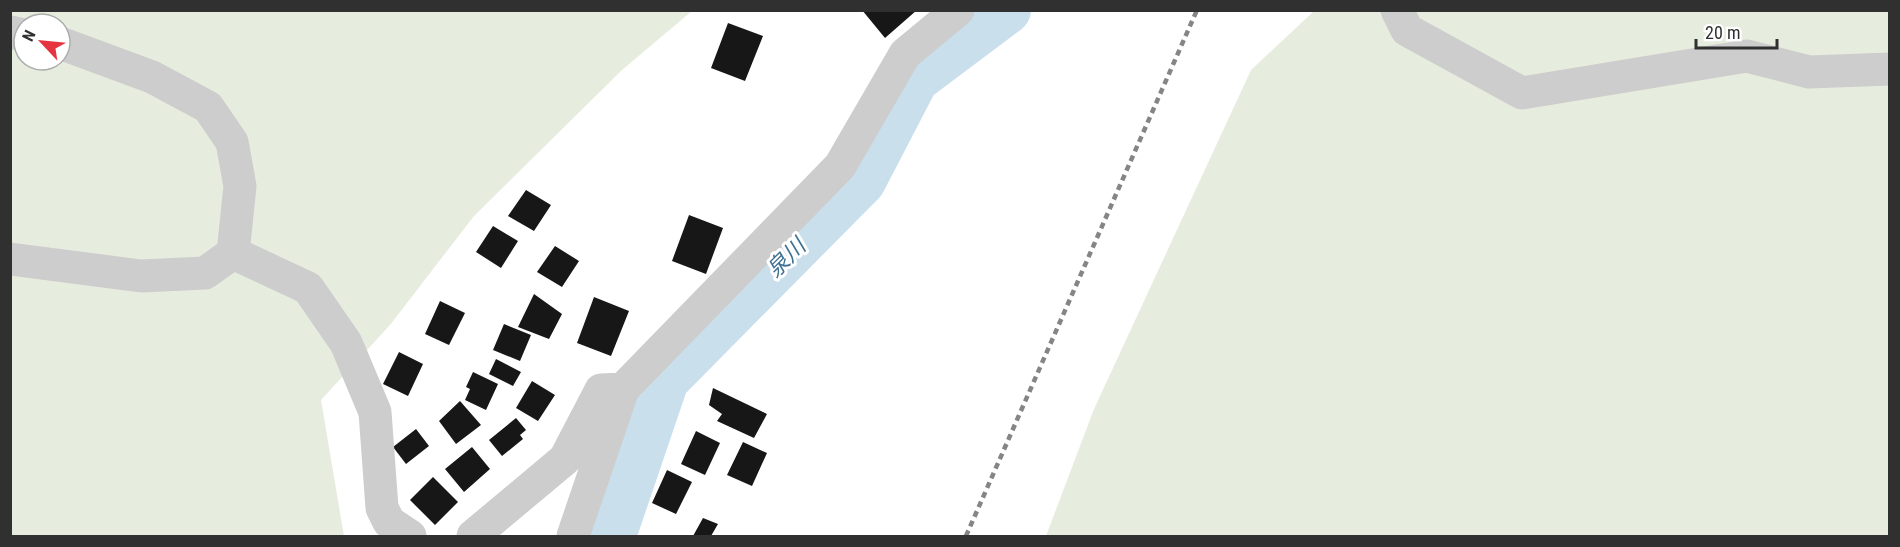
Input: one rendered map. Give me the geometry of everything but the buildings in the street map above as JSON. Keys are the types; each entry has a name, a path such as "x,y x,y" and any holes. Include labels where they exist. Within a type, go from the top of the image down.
{"street":[{"path":"573,537 623,388 840,166 905,54 958,10"},
{"path":"1397,10 1407,30 1522,93 1747,56 1809,72 1890,69"},
{"path":"10,259 141,276 205,273 233,253 240,186 232,142 208,108 152,77 72,47"},
{"path":"233,253 308,288 346,343 375,412 382,508 389,522 410,537"},
{"path":"473,537 565,459 601,390 623,388"}],"green space":[{"path":"10,11 692,11 622,70 474,216 390,325 321,400 344,536 11,536"},
{"path":"1314,11 1889,11 1889,536 1046,536 1094,409 1251,70"}],"waterway":[{"name":"泉川","path":"612,536 665,380 862,181 915,79 1007,10"}],"railway":[{"path":"966,536 1197,10"}]}
